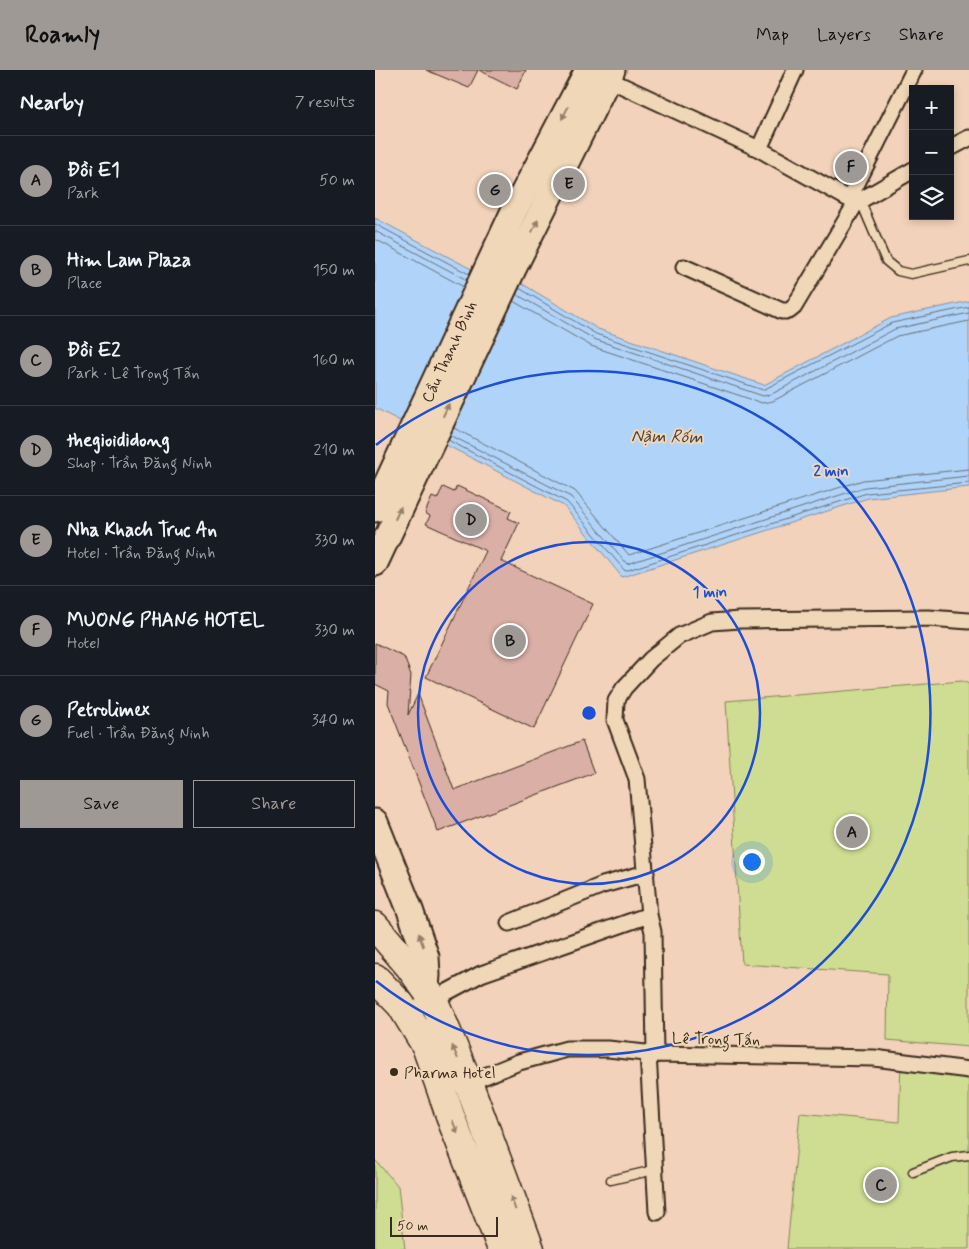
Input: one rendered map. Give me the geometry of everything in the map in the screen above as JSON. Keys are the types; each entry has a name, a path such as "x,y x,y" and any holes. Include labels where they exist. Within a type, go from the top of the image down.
{"highway":[{"path":"375,926 429,993 468,1082 530,1249"},
{"path":"375,978 401,1005 426,1046 502,1249"}],"main road":[{"name":"Cầu Thanh Bình","path":"415,450 502,263 599,72"},
{"path":"375,509 415,450"},
{"path":"375,563 415,450"},
{"path":"375,822 410,910 426,957 429,993"}],"street":[{"path":"759,149 795,70"},
{"path":"684,267 782,311 789,311 794,308 855,201 914,70"},
{"path":"599,72 759,149 855,201"},
{"path":"954,146 969,138"},
{"path":"855,201 909,172"},
{"path":"657,1212 651,1054 653,932 649,914 637,779 615,720 616,701 623,688 651,659 679,636 712,622 929,618 969,621"},
{"path":"509,923 603,885 646,873"},
{"path":"406,1014 429,993 649,914"},
{"name":"Lê Trọng Tấn","path":"443,1094 519,1062 567,1049 608,1049 651,1054 874,1058 969,1070"}],"lane":[{"path":"855,201 886,261 898,271 911,274 969,261"},
{"path":"913,1172 952,1156 969,1155"},
{"path":"611,1180 654,1170"}],"green space":[{"path":"962,681 969,684 969,1047 887,1040 888,974 742,964 726,701"},
{"path":"901,1061 969,1071 969,1249 787,1249 800,1113 899,1122"},
{"path":"375,1160 398,1186 405,1249 375,1249"}],"water":[{"name":"Nậm Rốm","path":"375,218 475,271 519,282 598,329 764,385 891,318 969,301 969,487 868,498 622,577 564,506 375,408"}],"building":[{"path":"426,70 478,70 469,88"},
{"path":"479,70 526,70 517,89"},
{"path":"457,486 511,511 508,518 519,523 501,561 593,604 534,729 426,677 486,551 426,524 430,516 425,513 432,497 437,499 443,487 454,492"},
{"path":"375,643 404,657 411,675 408,715 418,694 454,790 582,741 594,773 438,832 388,703 389,691 375,684"}],"place":[{"name":"MUONG PHANG HOTEL","path":"851,167"},
{"name":"Nha Khach Truc An","path":"569,184"},
{"name":"Petrolimex","path":"495,190"},
{"name":"thegioididong","path":"471,520"},
{"name":"Him Lam Plaza","path":"510,641"},
{"name":"Đồi E1","path":"852,832"},
{"name":"Pharma Hotel","path":"394,1072"},
{"name":"Đồi E2","path":"881,1185"}]}
